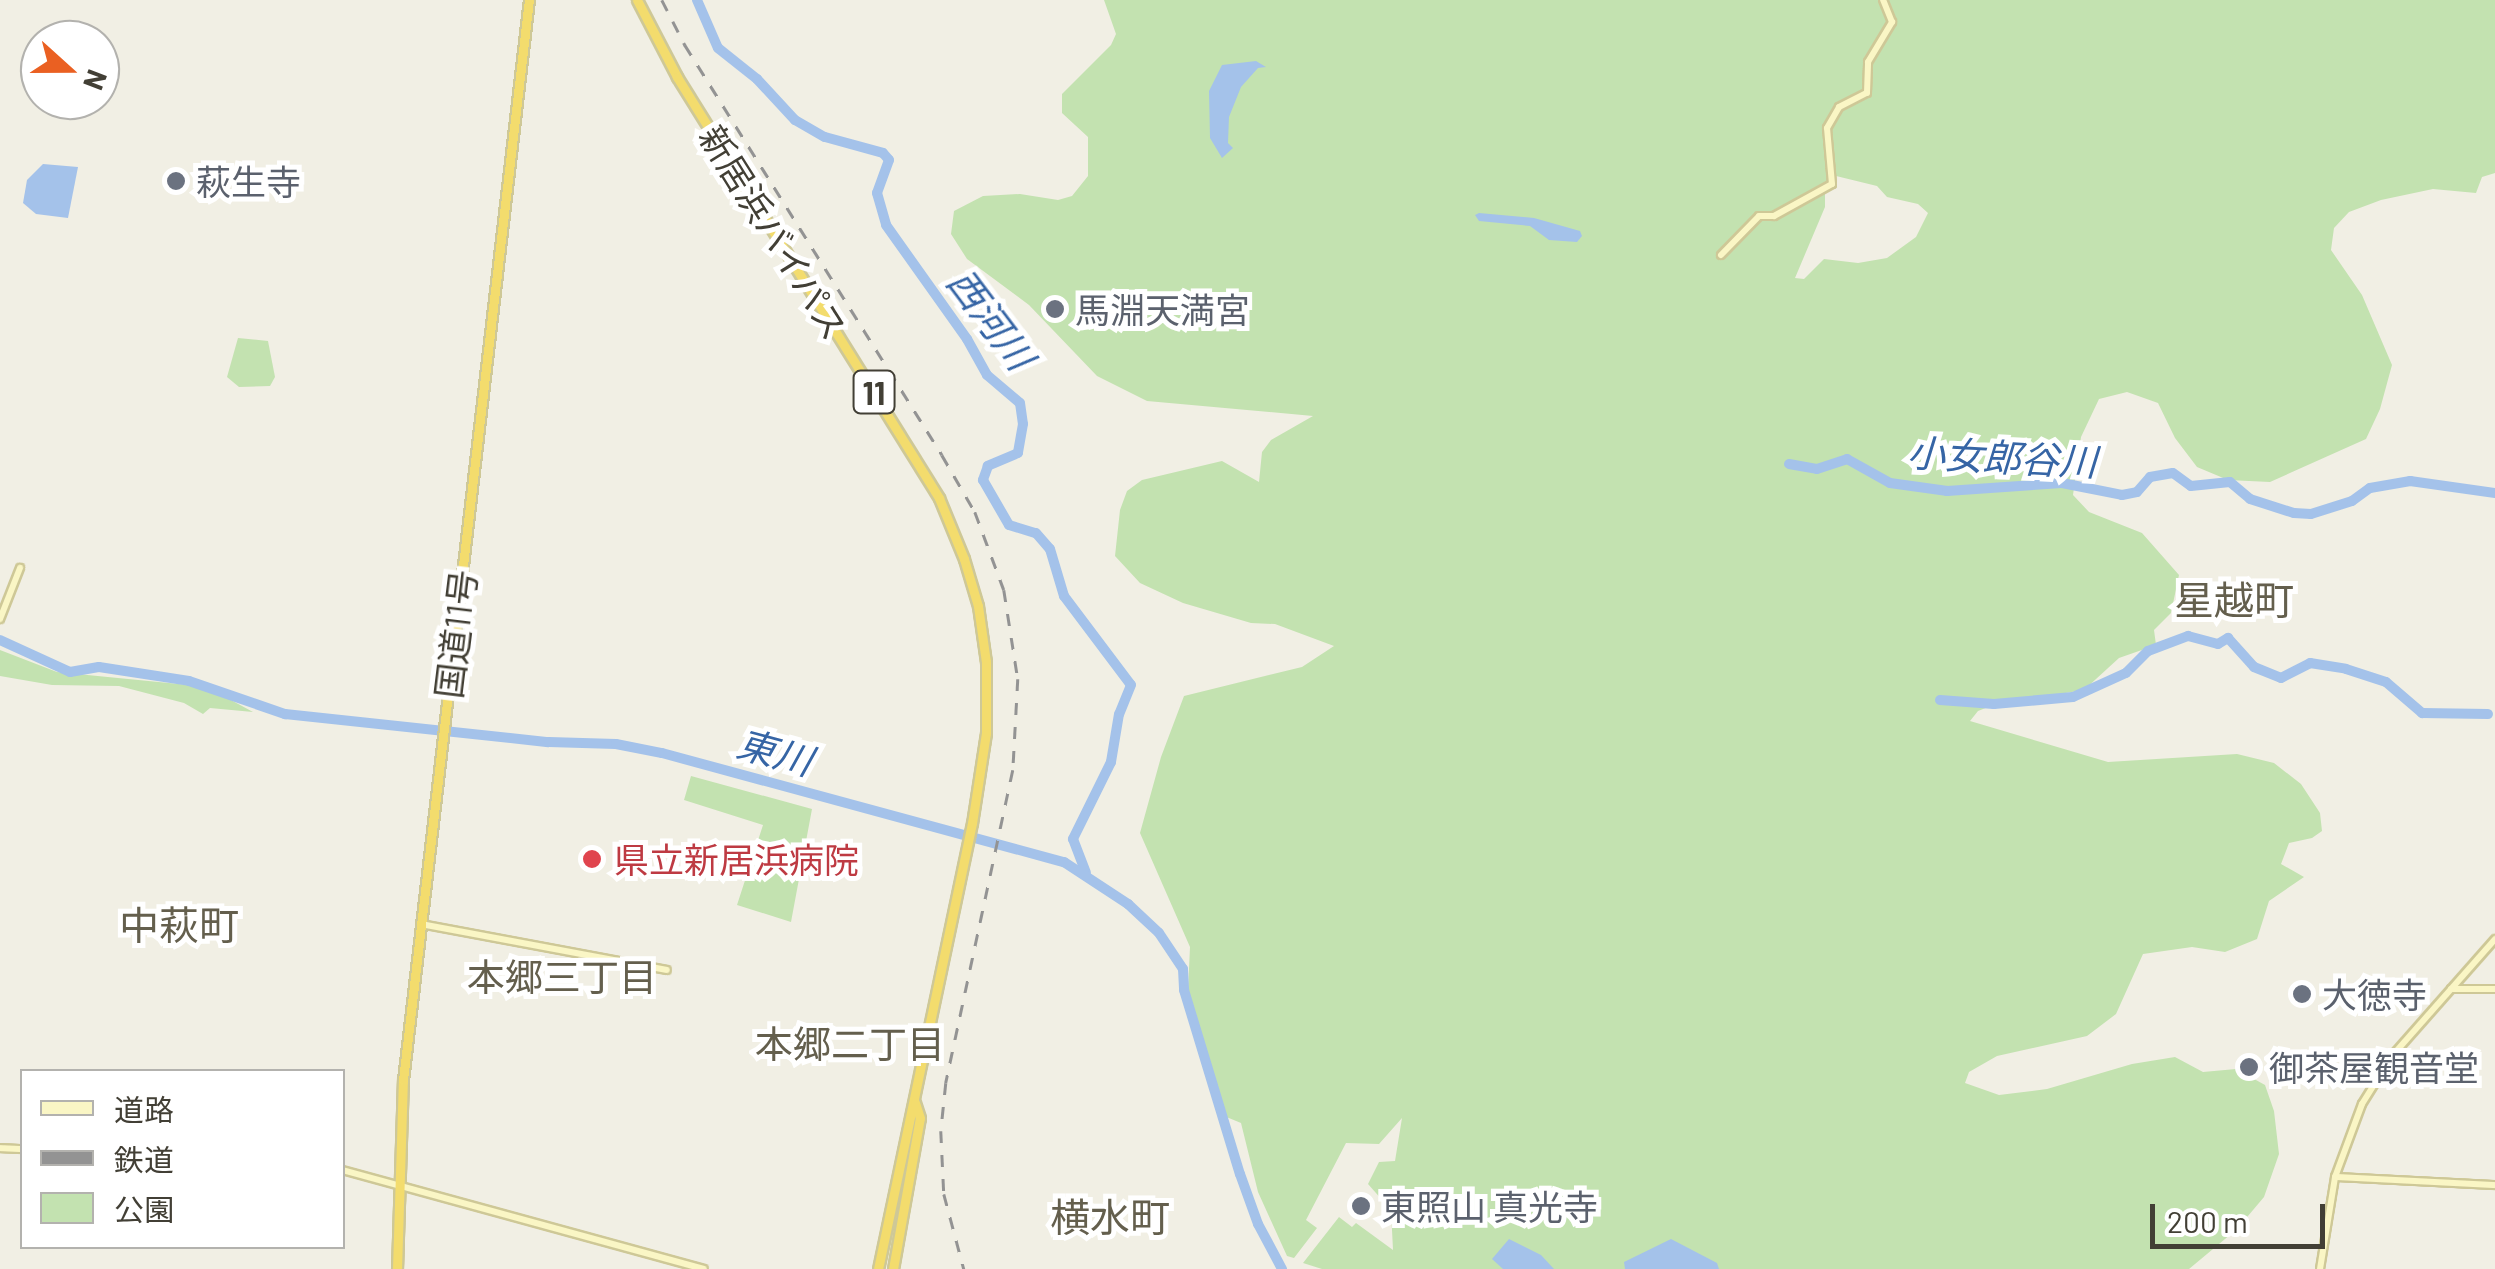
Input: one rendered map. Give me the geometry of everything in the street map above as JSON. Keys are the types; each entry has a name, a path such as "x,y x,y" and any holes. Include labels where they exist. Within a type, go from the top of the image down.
{"highway":[{"name":"国道11号","path":"398,1269 403,1080 528,0"},
{"name":"新居浜バイパス","path":"637,0 681,83 939,498 964,558 986,662 986,734 972,823 878,1269"},
{"name":"新居浜バイパス","path":"893,1269 920,1118 914,1101"}],"street":[{"path":"1721,254 1759,216 1774,216 1832,184 1827,128 1839,107 1867,93 1868,62 1892,22 1882,0"},
{"path":"0,619 20,568"},
{"path":"421,924 666,970"},
{"path":"2320,1269 2334,1177 2362,1104 2392,1056 2495,939"},
{"path":"2450,988 2495,989"},
{"path":"345,1171 704,1269"},
{"path":"2334,1177 2495,1185"}],"green space":[{"path":"1104,0 2495,0 2495,173 2482,177 2476,193 2433,189 2381,200 2349,212 2334,228 2331,250 2362,295 2392,365 2380,409 2366,439 2270,482 2228,480 2197,467 2175,438 2158,403 2127,392 2099,399 2081,437 2073,495 2089,512 2142,533 2179,575 2171,613 2154,630 2156,645 2119,658 2084,690 1993,705 1978,711 1970,721 2108,762 2237,754 2274,763 2301,784 2320,813 2322,831 2312,838 2289,843 2281,864 2304,877 2269,901 2257,939 2225,952 2192,947 2143,954 2116,1014 2087,1036 1997,1056 1969,1072 1965,1083 1999,1095 2047,1089 2132,1064 2175,1057 2203,1072 2236,1069 2265,1085 2274,1111 2279,1154 2264,1197 2237,1229 2189,1269 1322,1269 1303,1263 1339,1217 1352,1227 1356,1223 1393,1250 1391,1210 1368,1184 1379,1162 1395,1161 1402,1118 1379,1144 1346,1143 1306,1220 1317,1228 1294,1258 1287,1256 1258,1192 1241,1123 1224,1116 1188,991 1190,947 1140,833 1161,757 1184,696 1302,667 1334,646 1275,624 1251,623 1183,603 1140,583 1115,556 1120,510 1127,491 1142,480 1222,461 1259,482 1262,452 1271,440 1313,416 1147,401 1097,376 1029,305 967,259 951,234 954,211 983,196 1020,194 1058,200 1072,196 1088,176 1088,137 1062,113 1062,94 1111,45 1116,34","holes":["1832,175 1877,186 1887,197 1918,204 1928,213 1916,237 1887,258 1858,263 1824,259 1804,279 1795,278 1825,207 1825,186"]},
{"path":"238,338 268,341 275,377 270,386 239,387 227,377"},
{"path":"0,650 57,672 189,685 218,693 253,712 210,708 203,714 184,703 119,686 52,685 0,676"},
{"path":"691,776 812,809 791,922 737,905 763,825 684,800"}],"water":[{"path":"1256,61 1266,67 1258,68 1241,87 1229,117 1228,143 1233,148 1222,158 1210,138 1209,91 1222,65"},
{"path":"43,164 78,167 68,218 36,214 23,203 27,180"},
{"path":"1475,215 1534,218 1580,231 1582,236 1577,242 1549,240 1530,226 1479,221"},
{"path":"1509,1239 1541,1255 1554,1269 1503,1269 1492,1259"},
{"path":"1671,1239 1717,1263 1719,1269 1625,1269 1624,1262"}],"waterway":[{"name":"西河川","path":"697,0 718,48 757,79 795,120 825,137 883,153 889,160 877,193 886,225 967,339 987,375 1020,403 1023,424 1018,453 988,466 983,480 1009,525 1036,533 1050,549 1064,596 1131,685 1119,714 1111,762 1073,839 1086,873"},
{"name":"小女郎谷川","path":"1789,464 1817,469 1847,459 1890,483 1947,491 2062,483 2122,495 2137,492 2150,477 2173,473 2191,486 2230,482 2250,499 2294,513 2311,514 2352,501 2370,488 2410,481 2495,493"},
{"path":"1940,700 1994,704 2073,697 2126,673 2148,651 2188,636 2218,644 2228,638 2254,667 2281,678 2310,663 2346,669 2386,682 2422,713 2488,714"},
{"name":"東川","path":"0,640 70,672 99,667 189,681 285,714 549,742 616,744 662,753 1064,862 1128,904 1159,933 1183,969 1184,990 1240,1174 1258,1224 1282,1269"}],"railway":[{"path":"662,0 685,45 942,455 975,512 1004,590 1018,679 1013,770 946,1083 941,1131 944,1194 964,1269"}],"place":[{"name":"萩生寺","path":"176,181"},
{"name":"馬淵天満宮","path":"1055,309"},
{"name":"県立新居浜病院","path":"592,859"},
{"name":"大徳寺","path":"2302,994"},
{"name":"御茶屋観音堂","path":"2249,1067"},
{"name":"東照山 真光寺","path":"1361,1206"}],"district":[{"name":"星越町","path":"2234,599"},
{"name":"中萩町","path":"179,924"},
{"name":"本郷三丁目","path":"562,977"},
{"name":"本郷二丁目","path":"850,1044"},
{"name":"横水町","path":"1110,1216"}]}
